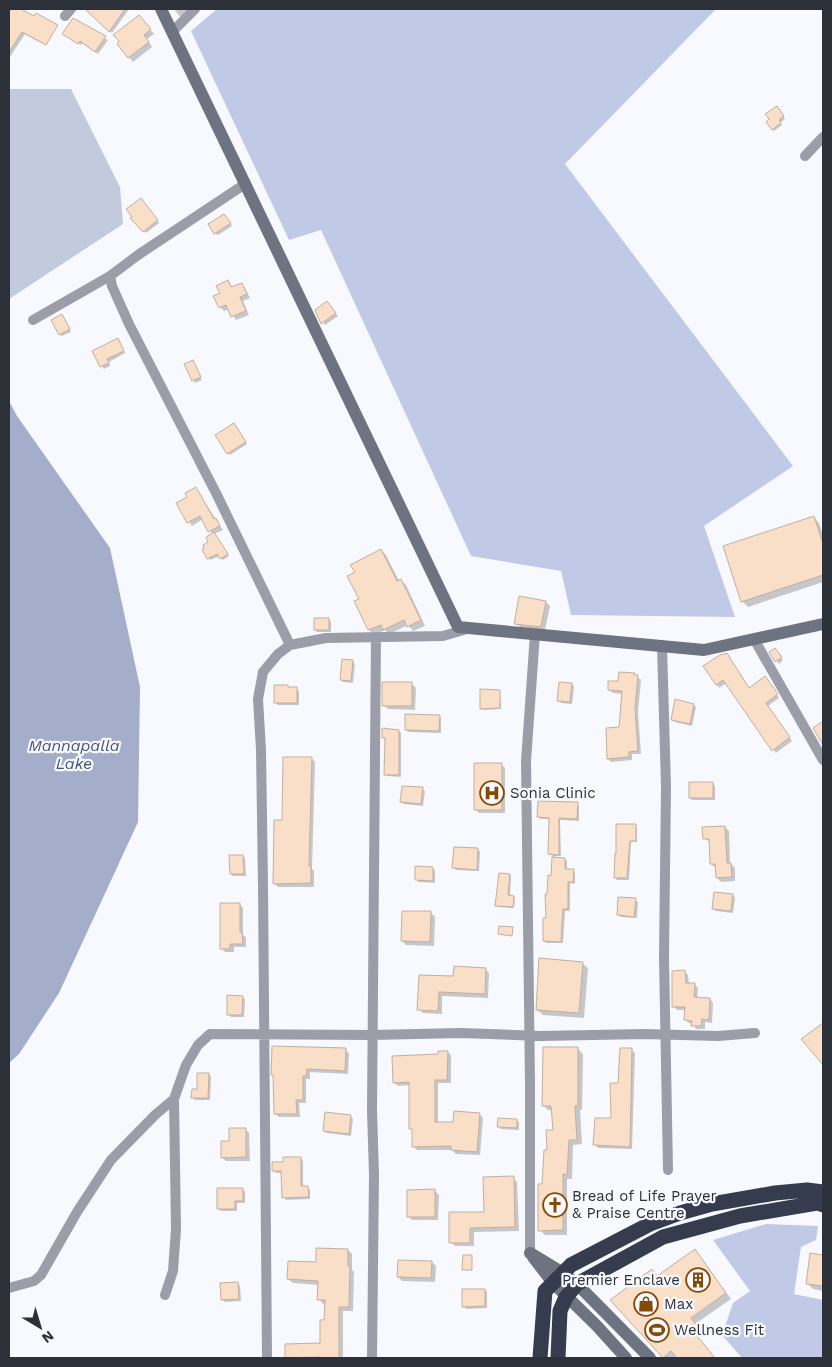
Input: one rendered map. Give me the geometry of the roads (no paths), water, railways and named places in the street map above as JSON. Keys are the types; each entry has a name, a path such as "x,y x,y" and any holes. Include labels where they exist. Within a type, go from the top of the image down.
{"highway":[{"path":"540,1358 545,1291 571,1265 650,1224 680,1213 712,1204 775,1193 807,1190 823,1192"},
{"path":"558,1358 560,1310 566,1297 577,1284 662,1237 740,1216 817,1203 823,1205"}],"street":[{"path":"161,9 458,628 704,650 823,624"},
{"path":"172,32 195,9"},
{"path":"805,156 823,137"},
{"path":"33,320 110,276 138,255 245,184"},
{"path":"110,276 112,286 129,324 217,495 290,645"},
{"path":"267,1358 264,885 258,699 263,672 278,654 290,645 326,638 443,636 470,629"},
{"path":"535,634 526,761 530,1036 530,1253 558,1278 577,1284 650,1358"},
{"path":"372,1358 374,1175 372,1035 376,637"},
{"path":"754,639 823,760"},
{"path":"662,646 666,787 664,957 668,1170"},
{"path":"165,1295 174,1271 174,1099 186,1065 198,1045 210,1034 372,1035 461,1033 530,1036 665,1034 718,1036 756,1034"},
{"path":"9,1288 34,1281 41,1275 77,1212 111,1160 155,1115 174,1099"},
{"path":"558,1278 566,1297 597,1326 626,1358"}],"water":[{"name":"Mannapalla Lake","path":"9,401 17,416 110,548 140,687 138,822 59,993 19,1054 9,1063"}],"place":[{"name":"Sonia Clinic","path":"492,793"},
{"name":"Bread of Life Prayer & Praise Centre","path":"555,1205"},
{"name":"Premier Enclave","path":"698,1280"},
{"name":"Max","path":"646,1304"},
{"name":"Wellness Fit","path":"657,1330"}]}
